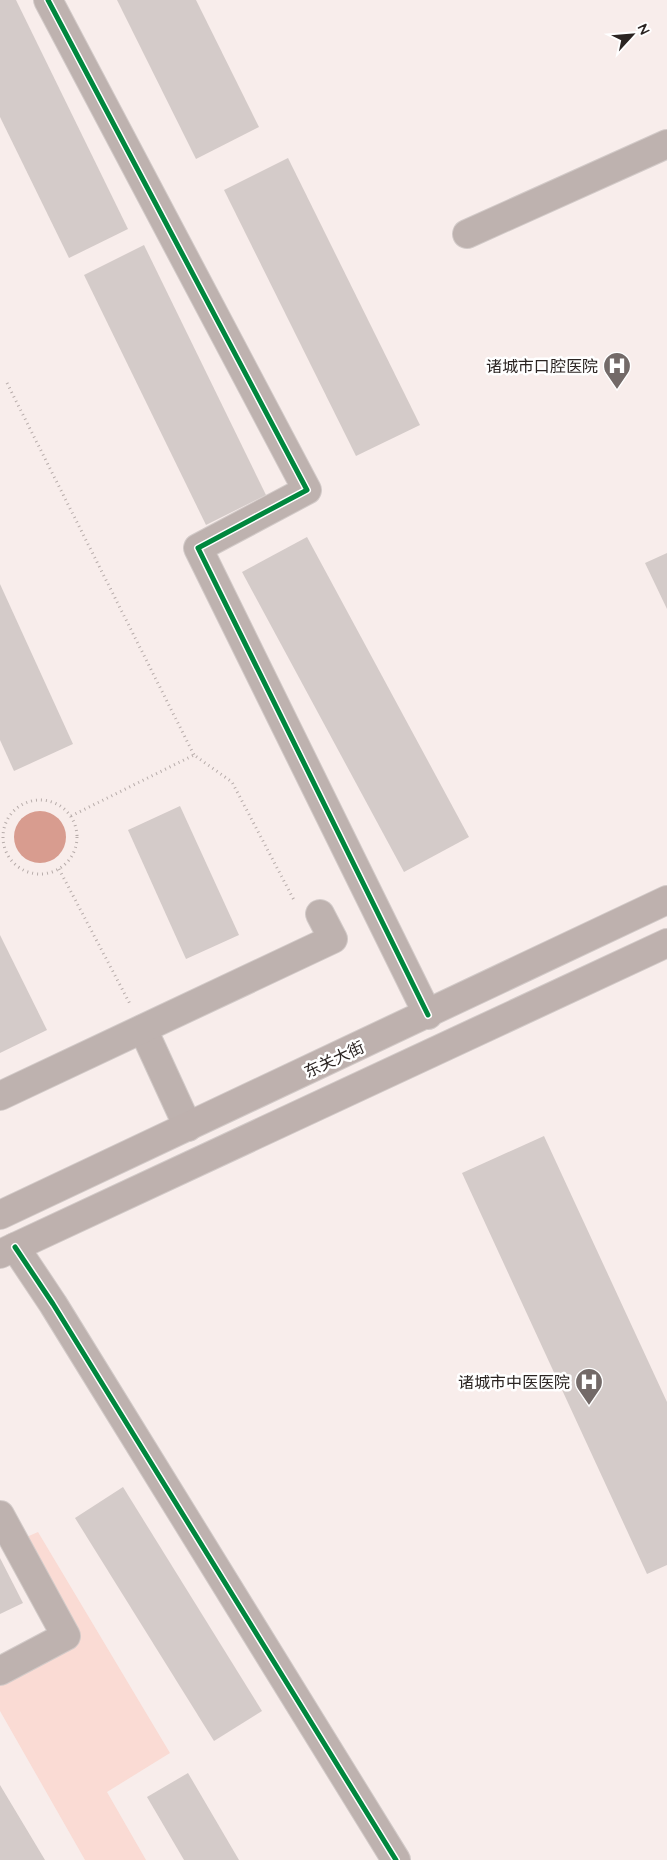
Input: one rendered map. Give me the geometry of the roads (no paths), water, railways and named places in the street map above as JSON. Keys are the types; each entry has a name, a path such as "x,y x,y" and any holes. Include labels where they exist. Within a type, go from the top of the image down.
{"main road":[{"name":"东关大街","path":"0,1215 428,1015 667,900"},
{"path":"7,1250 667,943"}],"street":[{"path":"48,0 307,490 198,548 428,1015"},
{"path":"467,234 667,144"},
{"path":"0,1096 333,939 320,914"},
{"path":"143,1029 188,1127"},
{"path":"7,1250 53,1304 396,1860"},
{"path":"0,1515 66,1636 0,1671"}],"place":[{"name":"诸城市口腔医院","path":"617,390"},
{"name":"诸城市中医医院","path":"589,1406"}]}
